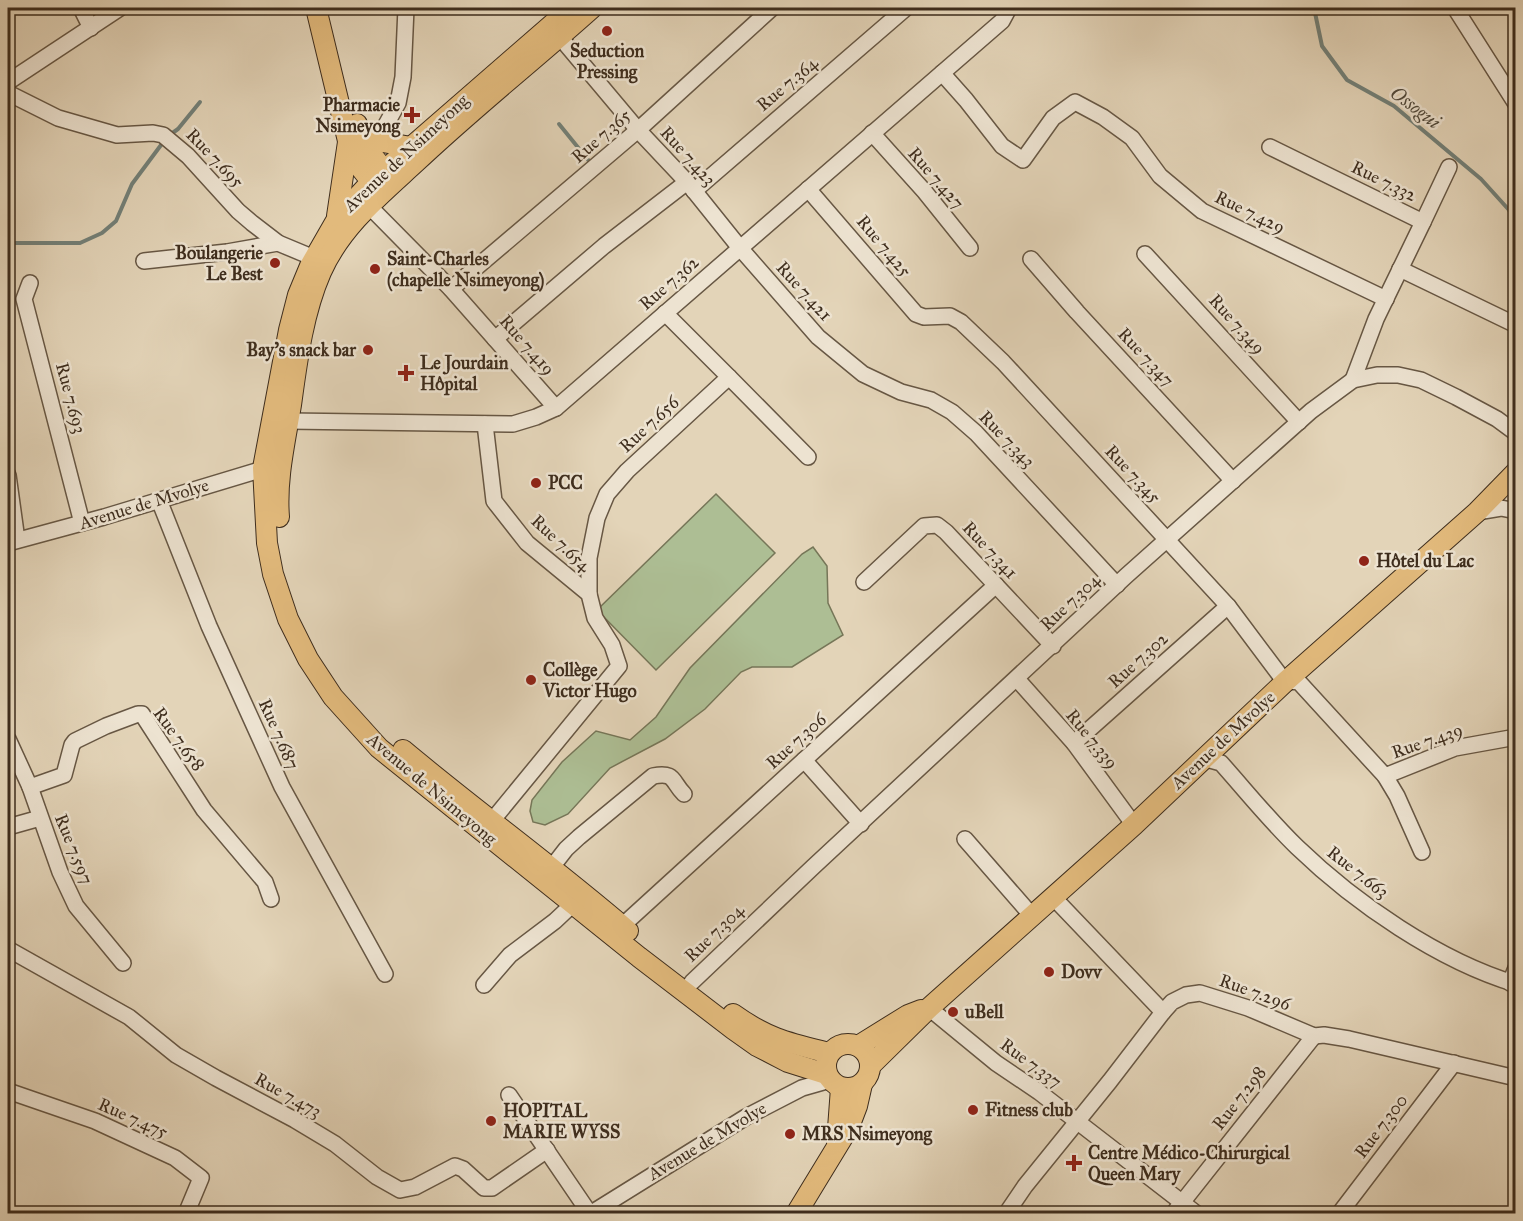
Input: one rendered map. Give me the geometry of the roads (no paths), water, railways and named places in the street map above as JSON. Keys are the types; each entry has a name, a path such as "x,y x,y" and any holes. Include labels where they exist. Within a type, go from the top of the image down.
{"main road":[{"path":"316,8 379,187"},
{"path":"328,8 362,139 336,219"},
{"name":"Avenue de Nsimeyong","path":"571,8 411,147 351,224 322,271 309,309 297,363 288,421 272,466 285,568 301,616 320,654 344,690 372,723 400,748 734,1014 763,1032 791,1044 829,1053"},
{"name":"Avenue de Nsimeyong","path":"592,8 449,131 336,219 314,258 295,306 272,466 267,543 273,574 288,619 320,679 349,716 379,748 662,975 747,1039 788,1062 832,1081"},
{"path":"362,139 411,147"},
{"name":"Avenue de Mvolye","path":"866,1075 929,1008 1134,825 1285,681 1477,512 1515,472"},
{"name":"Avenue de Mvolye","path":"858,1046 908,1015 929,1008"},
{"path":"801,1212 854,1117 866,1075 866,1053 858,1046 848,1044 841,1045 829,1053 825,1067 832,1081 836,1147"},
{"path":"832,1081 848,1089 866,1075"}],"street":[{"path":"81,8 91,28"},
{"path":"8,82 120,8"},
{"path":"362,139 398,103 403,78 406,8"},
{"name":"Rue 7.365","path":"451,289 638,129 772,8"},
{"name":"Rue 7.364","path":"495,339 604,246 690,186 906,8"},
{"name":"Rue 7.362","path":"288,421 513,424 525,422 556,408 1002,21 1009,8"},
{"path":"1455,8 1515,104"},
{"name":"Rue 7.423","path":"560,36 638,129 690,186 740,248"},
{"name":"Rue 7.429","path":"942,73 1002,146 1023,160 1053,118 1075,102 1103,117 1132,138 1160,176 1202,211 1386,299"},
{"name":"Rue 7.695","path":"8,93 58,118 117,135 163,135 188,156 238,211 278,243 314,258"},
{"name":"Rue 7.427","path":"872,133 925,192 970,248"},
{"name":"Rue 7.332","path":"1269,147 1423,222 1386,299 1353,380"},
{"path":"1423,222 1449,167"},
{"name":"Rue 7.419","path":"379,187 451,289 556,408"},
{"name":"Rue 7.425","path":"808,189 916,314 924,317 935,316"},
{"path":"144,261 227,252 278,243"},
{"name":"Rue 7.421","path":"740,248 813,331 842,357"},
{"name":"Rue 7.349","path":"1145,254 1299,422"},
{"name":"Rue 7.347","path":"1031,259 1233,481"},
{"path":"1400,269 1515,325"},
{"name":"Rue 7.693","path":"30,283 24,298 82,523"},
{"path":"665,313 808,457"},
{"name":"Rue 7.345","path":"935,316 950,316 961,322 995,354 1227,606 1285,681"},
{"name":"Rue 7.343","path":"842,357 863,374 901,392 931,400 952,412 976,433 1117,585"},
{"name":"Rue 7.304","path":"692,982 1167,539 1327,398 1353,380 1377,375 1398,375 1421,380 1497,418 1515,433"},
{"name":"Rue 7.656","path":"589,594 589,558 597,518 607,494 627,471 729,377"},
{"name":"Rue 7.654","path":"485,424 494,501 527,543 589,594 595,618 612,645 619,666 491,822"},
{"name":"Avenue de Mvolye","path":"12,542 272,466"},
{"path":"8,475 12,542"},
{"name":"Rue 7.687","path":"159,500 209,626 282,787 385,974"},
{"path":"1477,512 1501,508 1515,511"},
{"name":"Rue 7.341","path":"864,582 924,526 937,525 1053,646"},
{"name":"Rue 7.306","path":"622,926 996,585"},
{"name":"Rue 7.302","path":"1074,743 1227,606"},
{"name":"Rue 7.339","path":"1017,679 1074,743 1134,825"},
{"name":"Rue 7.439","path":"1285,681 1298,681 1385,776 1455,748 1515,737"},
{"name":"Rue 7.658","path":"30,788 64,775 75,741 106,726 142,714 204,810 266,882 271,899"},
{"name":"Rue 7.597","path":"8,739 30,788 60,872 76,906 123,963"},
{"name":"Rue 7.663","path":"1203,758 1221,763 1296,846 1340,885 1444,956 1514,978"},
{"path":"804,760 861,824"},
{"path":"552,867 579,837 652,776 672,777 684,794"},
{"path":"1385,776 1397,796 1422,852"},
{"path":"8,827 40,818"},
{"path":"965,839 1033,917"},
{"path":"1054,898 1162,1012"},
{"path":"484,985 510,955 555,921 573,904"},
{"name":"Rue 7.473","path":"11,955 129,1017 176,1054 335,1144 377,1177 400,1190 415,1187 455,1166 463,1169 484,1188 492,1188 547,1150"},
{"name":"Rue 7.296","path":"1006,1214 1025,1186 1162,1012 1172,1002 1186,995 1200,993 1248,1008 1314,1036 1324,1035 1349,1039 1515,1078"},
{"name":"Rue 7.337","path":"929,1008 996,1063 1077,1122 1177,1208 1197,1214"},
{"name":"Rue 7.298","path":"1177,1208 1314,1036"},
{"name":"Rue 7.300","path":"1339,1214 1454,1063"},
{"name":"Avenue de Mvolye","path":"590,1214 746,1117 802,1089 832,1081"},
{"name":"Rue 7.475","path":"8,1091 95,1121 175,1158 201,1178 186,1214"},
{"path":"509,1095 590,1214"}],"waterway":[{"name":"Ossogui","path":"1314,8 1322,46 1347,80 1394,106 1481,179 1509,210 1516,224"},
{"path":"171,134 178,129 200,102"},
{"path":"559,124 589,161"},
{"path":"8,243 80,243 102,233 116,221 132,184 164,141"}],"place":[{"name":"Seduction Pressing","path":"607,31"},
{"name":"Pharmacie Nsimeyong","path":"412,115"},
{"name":"Boulangerie Le Best","path":"275,263"},
{"name":"Saint-Charles (chapelle Nsimeyong)","path":"375,269"},
{"name":"Bay's snack bar","path":"368,350"},
{"name":"Le Jourdain Hôpital","path":"406,373"},
{"name":"PCC","path":"536,483"},
{"name":"Hôtel du Lac","path":"1364,561"},
{"name":"Collège Victor Hugo","path":"531,680"},
{"name":"Dovv","path":"1049,972"},
{"name":"uBell","path":"953,1012"},
{"name":"Fitness club","path":"973,1110"},
{"name":"HOPITAL MARIE WYSS","path":"491,1121"},
{"name":"MRS Nsimeyong","path":"790,1134"},
{"name":"Centre Médico-Chirurgical Queen Mary","path":"1074,1163"}]}
